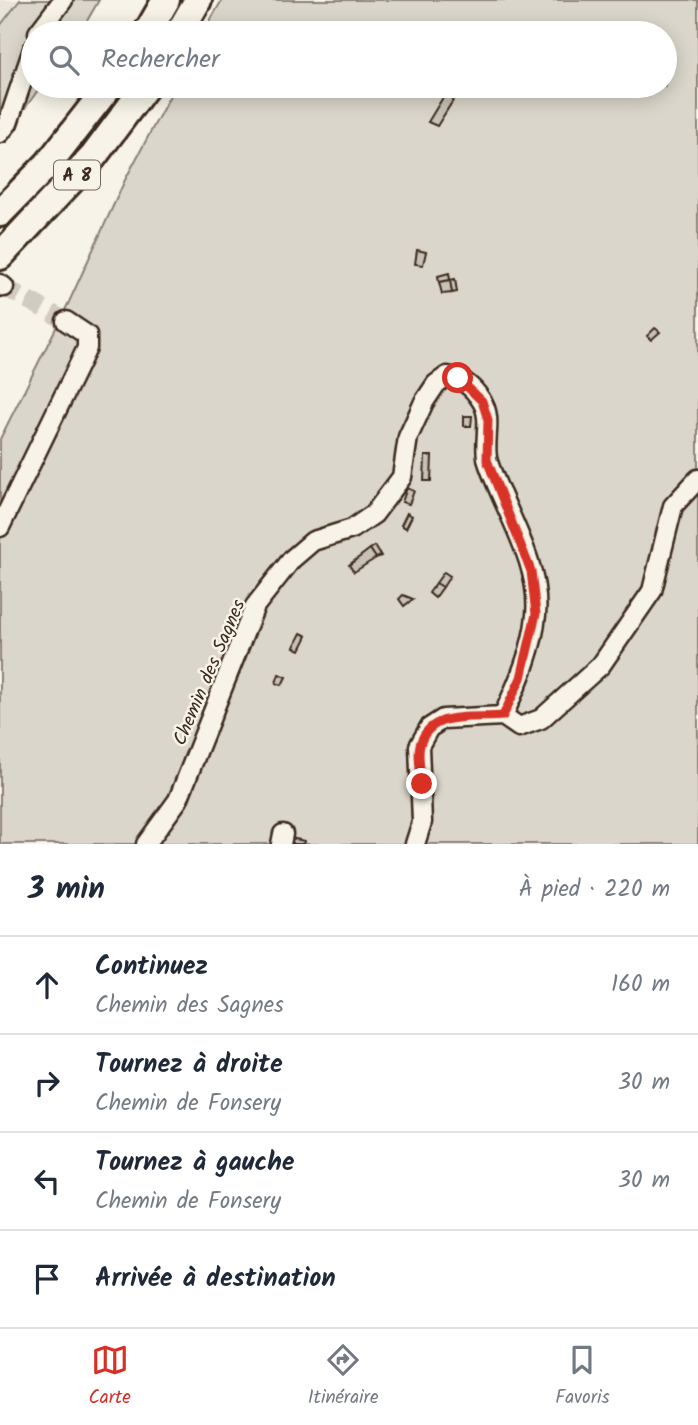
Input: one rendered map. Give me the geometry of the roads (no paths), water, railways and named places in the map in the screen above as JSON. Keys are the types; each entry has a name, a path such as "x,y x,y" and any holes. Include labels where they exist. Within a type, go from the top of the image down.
{"highway":[{"path":"154,21 166,0"},
{"path":"186,21 198,0"},
{"name":"A 8","path":"0,213 47,163 99,98"},
{"name":"A 8","path":"0,256 93,157 137,98"}],"lane":[{"path":"47,21 63,0"},
{"path":"0,134 8,123 21,85"},
{"path":"0,527 87,348 87,335 66,321"},
{"name":"Chemin des Sagnes","path":"146,844 178,800 255,606 292,559 313,541 352,529 374,514 402,478 408,437 424,402 436,384 447,376 466,383 482,401 488,420 487,460 531,571 536,614 521,678 503,716"},
{"path":"415,844 422,822 419,746 429,728 443,719 503,716 519,727 541,719 601,664 652,591 673,506 698,479"}],"tunnel":[{"path":"4,287 66,321"}]}
